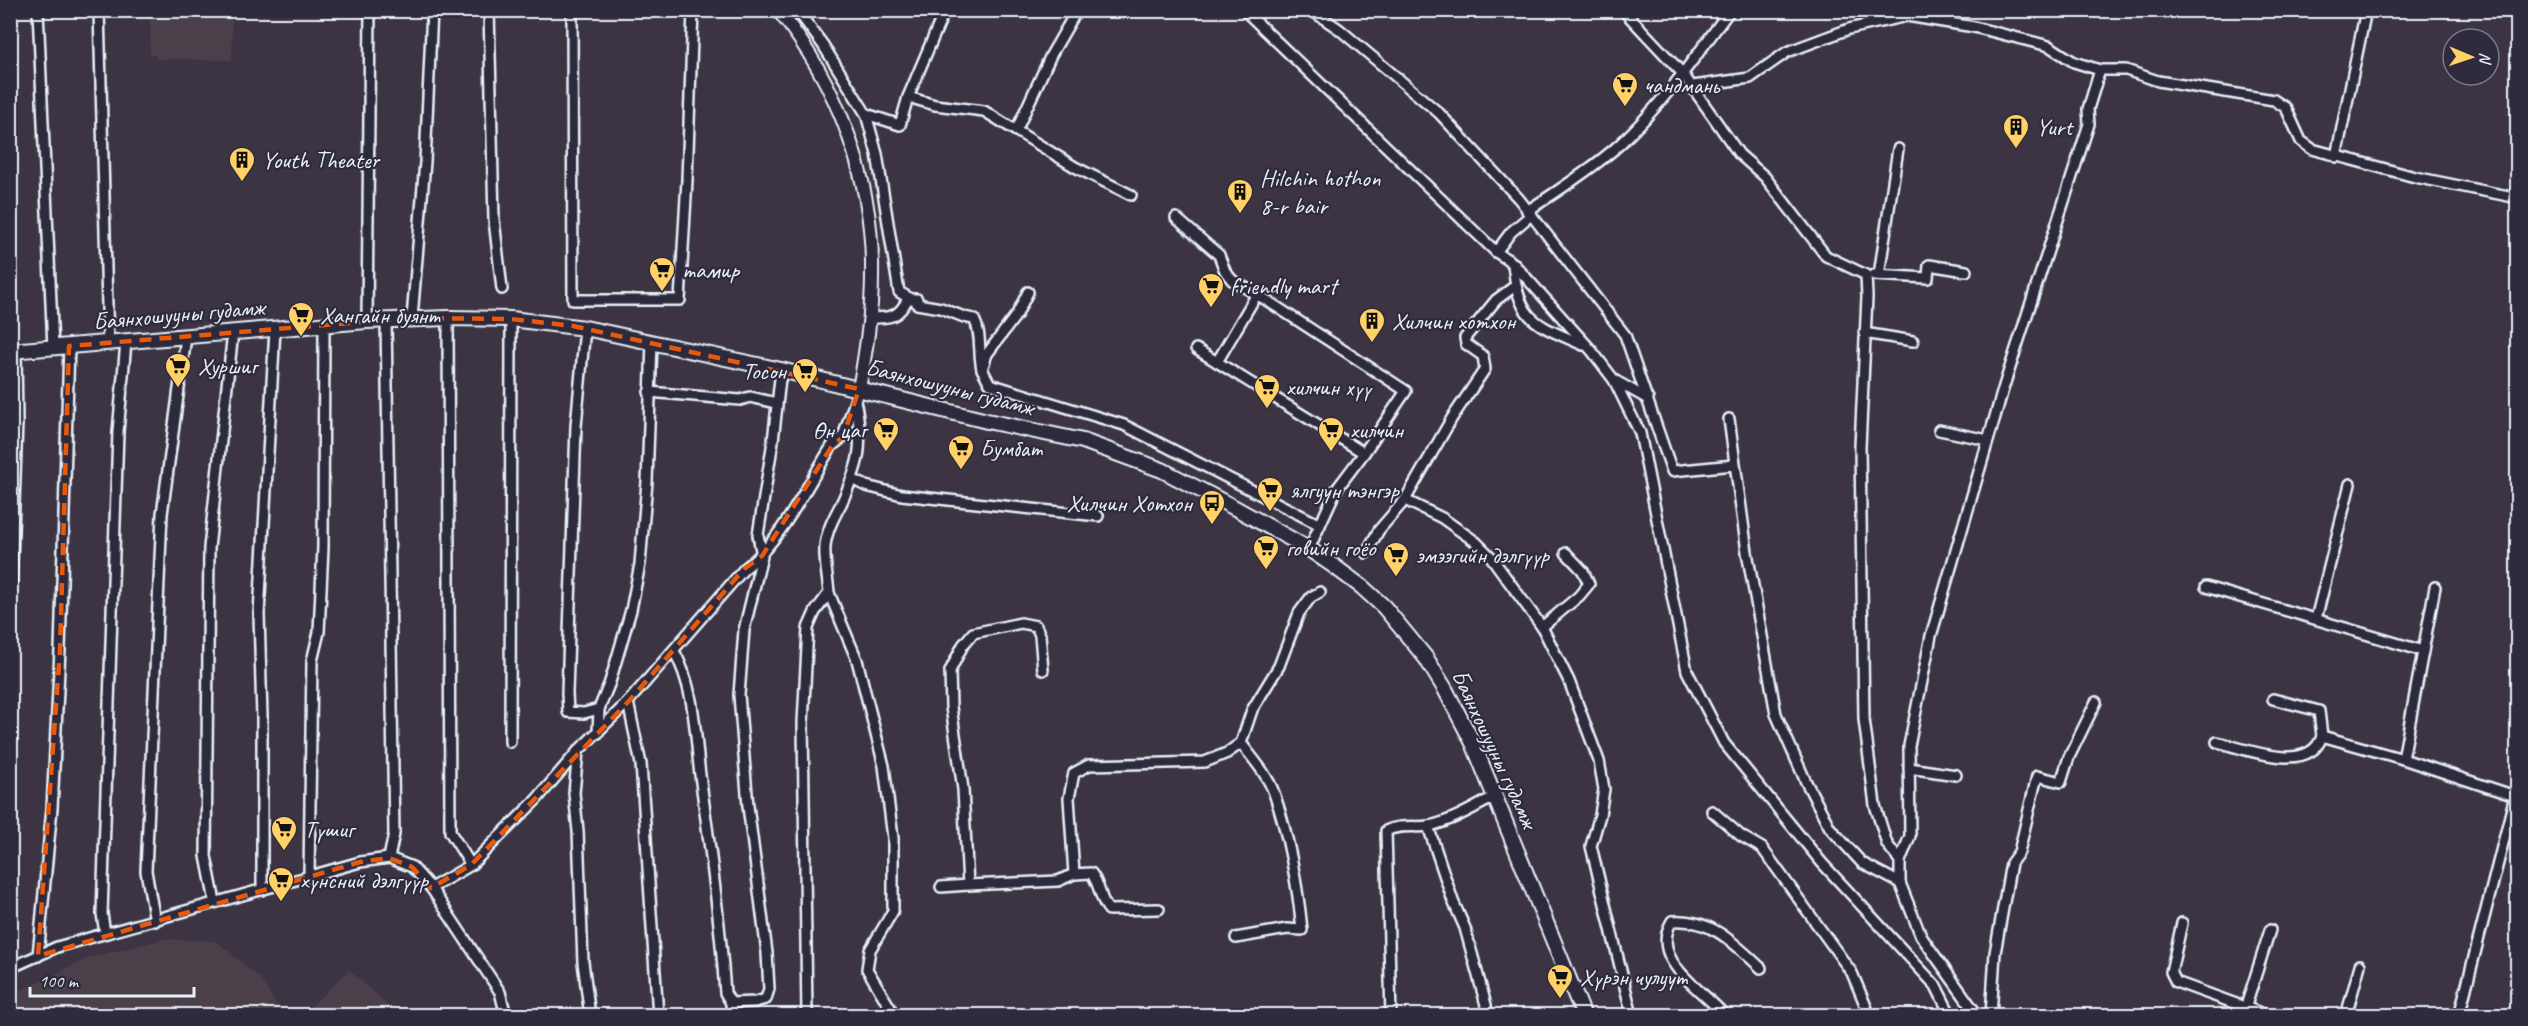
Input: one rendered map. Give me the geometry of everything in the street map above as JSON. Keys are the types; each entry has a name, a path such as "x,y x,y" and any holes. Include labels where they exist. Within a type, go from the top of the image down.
{"main road":[{"name":"Баянхошууны гудамж","path":"13,351 412,318 511,319 585,328 781,370 987,421 1083,441 1162,470 1309,549 1351,578 1377,600 1426,658 1463,722 1584,1016"}],"street":[{"path":"38,10 53,348"},
{"path":"99,10 108,343"},
{"path":"367,321 370,10"},
{"path":"412,318 425,162 432,10"},
{"path":"489,10 494,220 502,289"},
{"path":"572,10 573,300 680,300 693,10"},
{"path":"431,888 471,865 537,799 578,751 628,702 674,651 744,569 762,556 775,539 832,446 843,437 859,389 870,318 872,274 869,220 861,174 848,131 810,55 778,10"},
{"path":"1016,131 1051,55 1077,10"},
{"path":"1244,10 1496,252 1514,263 1614,380 1640,433 1687,671 1724,743 1822,863 1936,986 1951,1016"},
{"path":"1311,10 1339,29 1438,112 1480,154 1625,335 1672,471 1734,465"},
{"path":"1623,10 1693,86 1738,154 1765,177 1826,256 1866,274 1928,278 1929,265 1966,271"},
{"path":"1496,252 1529,213 1617,147 1683,74 1730,10"},
{"path":"2336,157 2366,10"},
{"path":"866,114 900,125 908,97 944,12"},
{"path":"803,13 866,114 877,154 899,292 908,298 916,299 917,304 941,308 974,319 978,327 982,369 990,384 1124,425 1320,525"},
{"path":"1693,86 1750,78 1787,52 1849,29 1907,16 1974,27 2049,46 2074,62 2100,70 2126,70 2158,81 2274,100 2286,108 2301,141 2312,149 2415,177 2517,198"},
{"path":"1978,1016 1920,936 1900,883 1900,861 1910,836 1910,746 1931,636 1988,440 2089,124 2088,109 2100,70"},
{"path":"908,97 935,105 984,111 1075,167 1131,195"},
{"path":"1879,275 1898,149"},
{"path":"1176,218 1219,255 1225,271 1232,280 1406,391 1336,490 1309,549"},
{"path":"1514,263 1515,286 1522,308 1534,323 1588,347"},
{"path":"1866,274 1860,447 1864,719 1875,805 1887,844 1900,861"},
{"path":"1366,553 1379,530 1405,500 1452,418 1485,369 1483,356 1466,344 1465,338 1496,300 1515,286"},
{"path":"982,369 987,354 1017,314 1028,292"},
{"path":"1217,362 1257,294"},
{"path":"870,318 891,318 904,308 908,298"},
{"path":"447,318 450,832 471,865"},
{"path":"510,742 511,319"},
{"path":"387,320 394,834 389,858"},
{"path":"309,876 312,661 319,632 323,547 324,326"},
{"path":"585,328 576,426 567,693 568,712 584,713 598,709"},
{"path":"262,890 262,728 258,614 275,329"},
{"path":"215,902 206,856 208,548 233,332"},
{"path":"1864,333 1913,341"},
{"path":"155,921 146,871 162,514 186,337"},
{"path":"105,933 102,914 118,432 126,342"},
{"path":"598,733 598,709 610,682 632,610 640,564 647,482 652,342"},
{"path":"38,956 52,808 60,650 69,346"},
{"path":"1196,349 1364,453"},
{"path":"10,615 17,422 13,351"},
{"path":"731,1003 761,1001 766,999 769,988 767,953 748,806 739,695 744,630 762,556 758,535 774,441 781,370"},
{"path":"1614,380 1648,399"},
{"path":"649,392 740,400 750,397 776,403"},
{"path":"855,403 861,434 860,451 852,479 827,539 825,562 830,593 857,660 884,766 894,846 893,910 870,950 867,969 895,1016"},
{"path":"1729,418 1746,552 1776,714 1806,783 1830,828 1862,863 1900,883"},
{"path":"1939,430 1988,440"},
{"path":"852,479 866,486 902,495 1098,516"},
{"path":"2316,619 2349,484"},
{"path":"1405,500 1442,518 1476,542 1502,569 1542,627 1569,681 1599,761 1604,789 1600,815 1591,846 1632,1016"},
{"path":"1542,627 1579,596 1589,584 1583,571 1566,553"},
{"path":"2206,587 2423,651"},
{"path":"2403,759 2435,587"},
{"path":"1074,874 1069,798 1074,773 1089,765 1205,762 1227,753 1241,743 1252,710 1280,666 1299,613 1311,597 1320,592"},
{"path":"807,1016 802,723 808,628 815,612 830,593"},
{"path":"968,885 963,789 951,707 950,671 963,645 973,633 1021,623 1036,626 1040,635 1043,670"},
{"path":"674,651 681,663 693,710 719,920 725,993 731,1003 732,1016"},
{"path":"2217,742 2289,759 2307,755 2319,745 2322,736 2319,711 2273,699"},
{"path":"628,702 641,764 658,1016"},
{"path":"1991,1016 1995,952 2011,863 2019,852 2037,776 2061,782 2073,750 2096,702"},
{"path":"2322,736 2516,795 2459,1016"},
{"path":"1236,938 1287,929 1302,930 1288,846 1274,793 1264,774 1241,743"},
{"path":"578,751 575,810 578,831 583,962 590,1016"},
{"path":"1909,768 1956,775"},
{"path":"1391,1016 1386,831 1392,828 1428,826 1454,818 1494,797"},
{"path":"1712,811 1741,836 1762,848 1852,973 1870,1016"},
{"path":"1428,826 1453,901 1465,928 1487,1016"},
{"path":"10,968 57,947 105,933 155,921 360,862 389,858 412,867 431,888 500,992 506,1016"},
{"path":"941,888 1059,881 1074,874 1091,873 1102,892 1103,904 1109,910 1159,909"},
{"path":"1725,1016 1704,992 1690,984 1665,947 1666,931 1672,921 1693,922 1721,932 1761,968"},
{"path":"2182,923 2171,972 2176,982 2269,1016"},
{"path":"2246,1006 2270,930"},
{"path":"2346,1016 2360,965"}],"highlighted area":[{"path":"412,318 511,319 573,326 859,389 843,437 832,446 762,556 744,569 628,702 471,865 431,888 412,867 389,858 360,862 38,956 60,650 69,346"}],"shaded area":[{"path":"150,11 232,11 232,60 155,59 155,55 150,55"},
{"path":"165,939 216,941 259,977 283,1015 11,1015 11,995 91,957"},
{"path":"349,970 393,1010 391,1015 302,1015"}],"place":[{"name":"чандмань","path":"1625,108"},
{"name":"Yurt","path":"2016,150"},
{"name":"Youth Theater","path":"242,183"},
{"name":"Hilchin hothon 8-r bair","path":"1240,215"},
{"name":"тамир","path":"662,293"},
{"name":"friendly mart","path":"1211,309"},
{"name":"Хангайн буянт","path":"301,338"},
{"name":"Хилчин хотхон","path":"1372,344"},
{"name":"Хуршиг","path":"178,389"},
{"name":"Тосон","path":"805,394"},
{"name":"хилчин хүү","path":"1267,410"},
{"name":"Өн цаг","path":"886,453"},
{"name":"хилчин","path":"1331,453"},
{"name":"Бумбат","path":"961,471"},
{"name":"ялгуун тэнгэр","path":"1270,513"},
{"name":"Хилчин Хотхон","path":"1212,526"},
{"name":"говийн гоёо","path":"1266,571"},
{"name":"эмээгийн дэлгүүр","path":"1396,578"},
{"name":"Түшиг","path":"284,852"},
{"name":"хүнсний дэлгүүр","path":"281,903"},
{"name":"Хүрэн чулуут","path":"1560,1000"}]}
